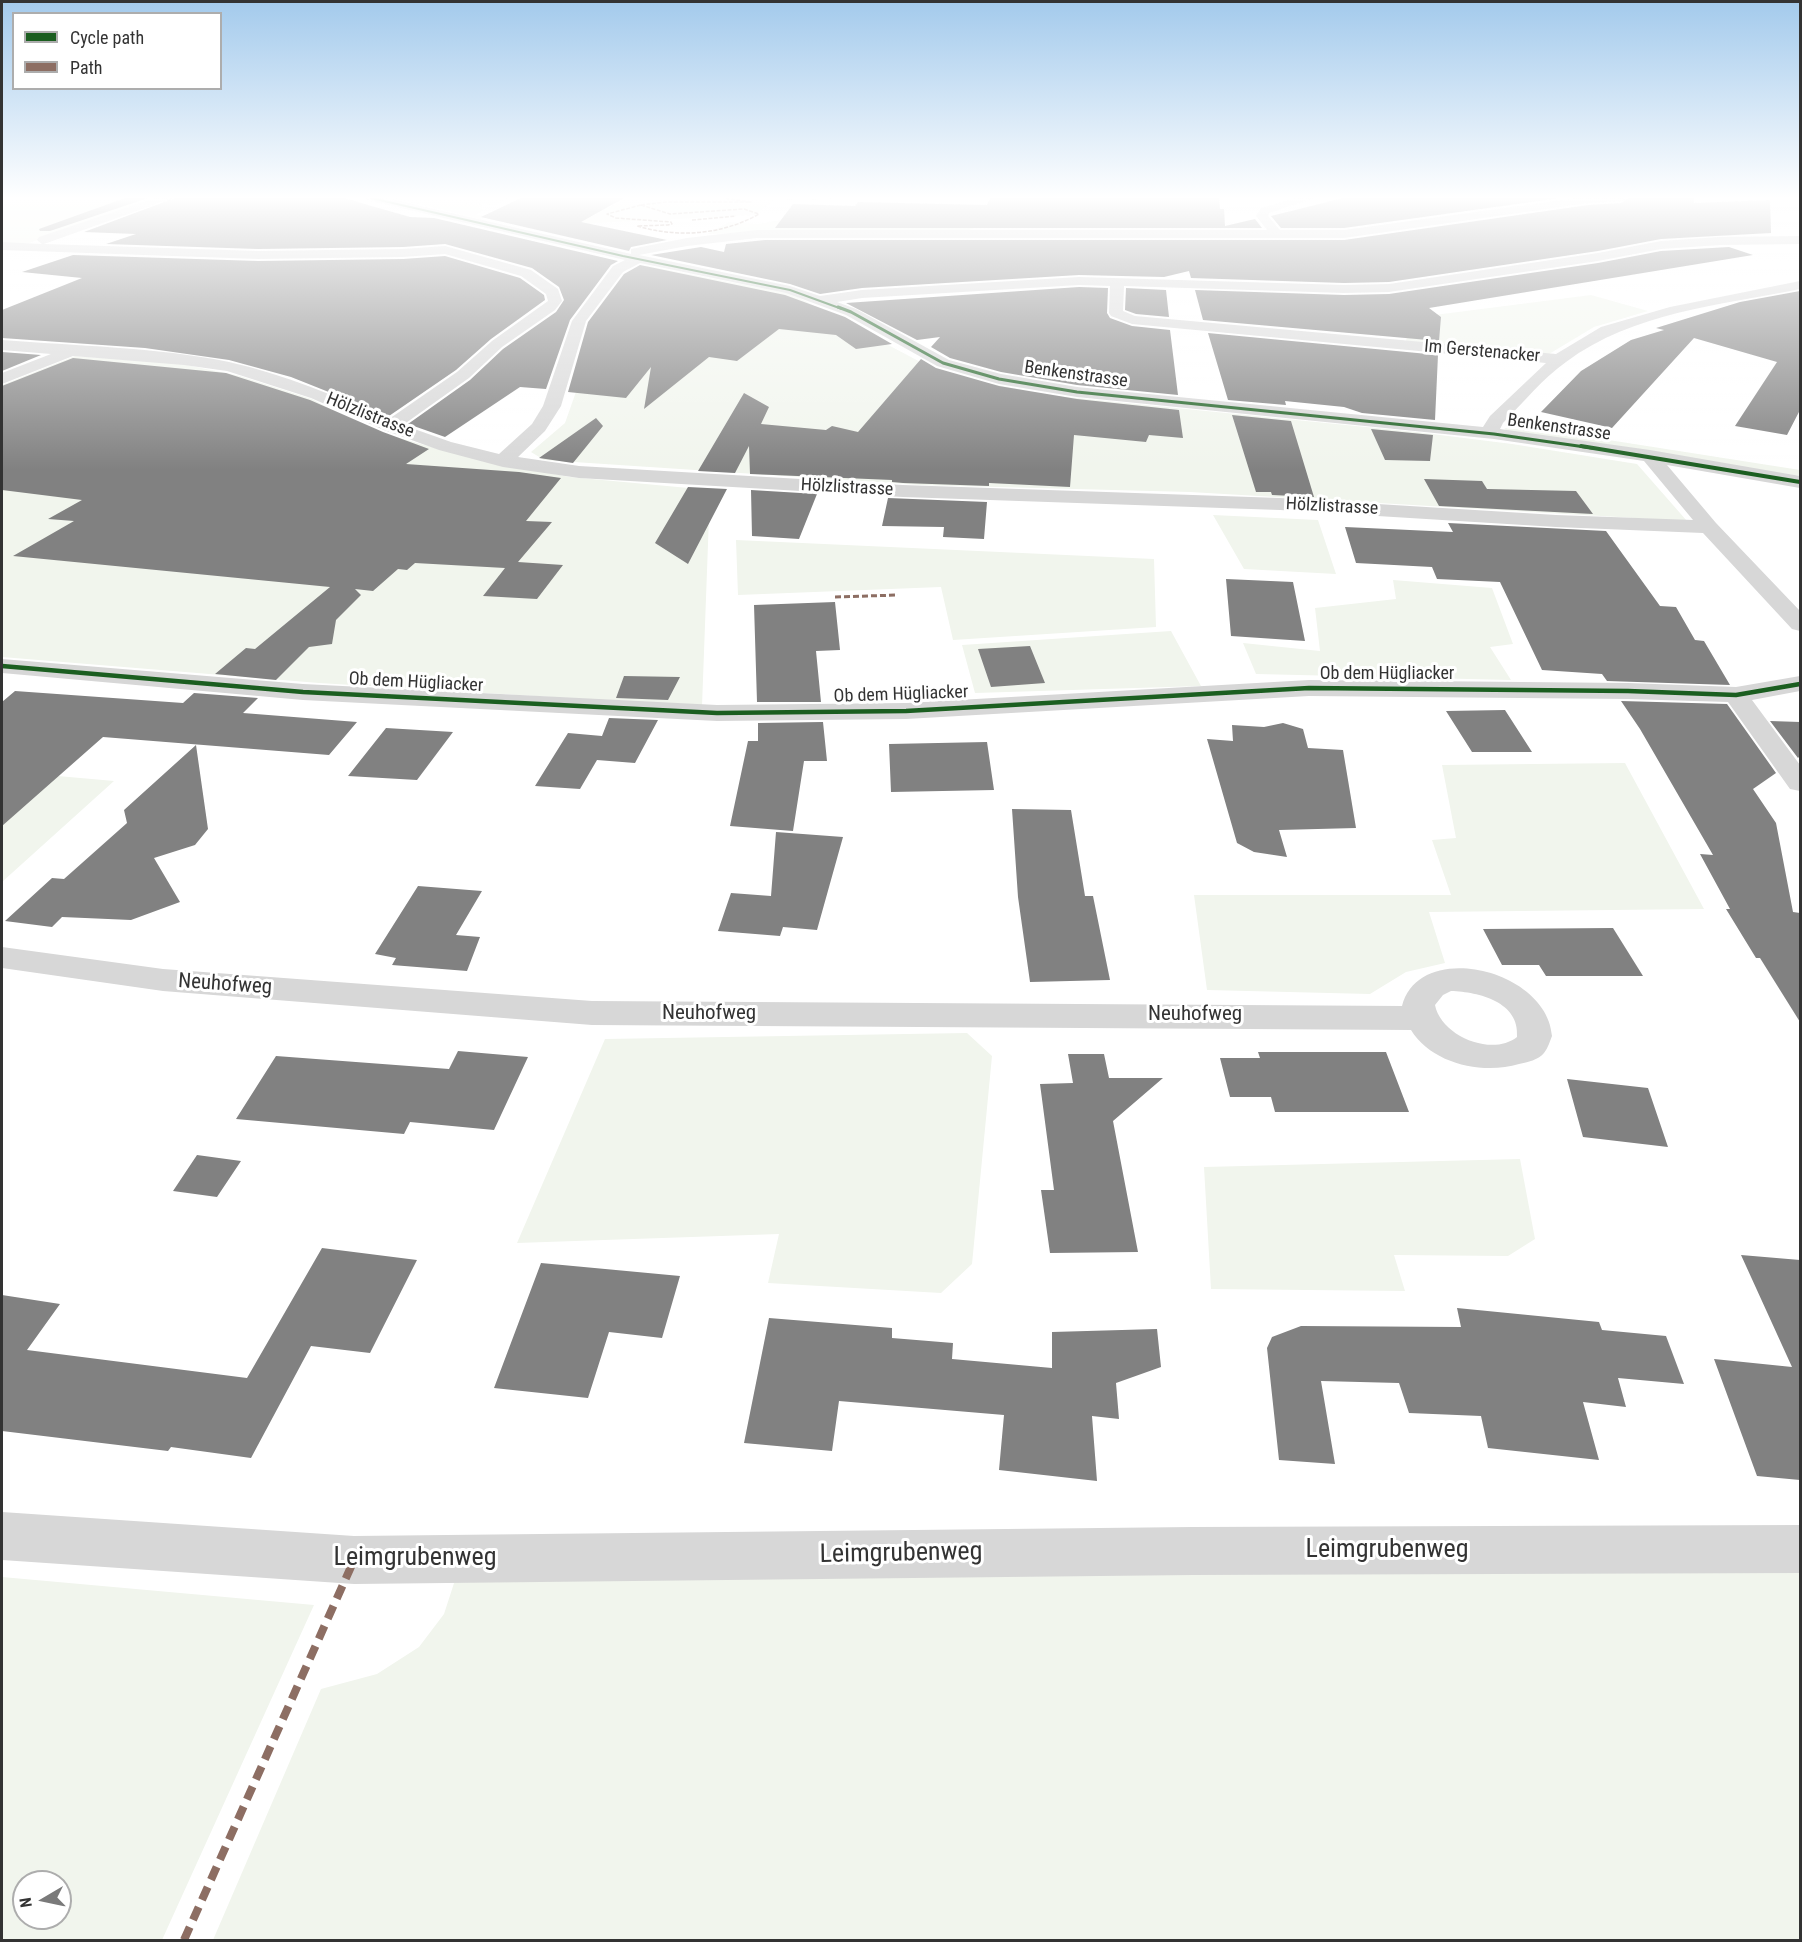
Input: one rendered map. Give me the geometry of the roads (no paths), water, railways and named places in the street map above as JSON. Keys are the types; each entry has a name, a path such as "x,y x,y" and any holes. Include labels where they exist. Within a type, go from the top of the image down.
{"street":[{"path":"390,426 463,375 497,344 550,307 555,301 553,292 548,289"},
{"path":"503,460 547,417 579,321 603,289"},
{"name":"Benkenstrasse","path":"780,289 821,300 851,312 943,363 999,379 1088,393 1492,427 1800,465"},
{"path":"821,300 862,294 941,289"},
{"name":"Im Gerstenacker","path":"1117,289 1116,313 1132,320 1559,358"},
{"path":"1333,289 1361,289"},
{"path":"1492,427 1559,358 1606,330 1670,311 1782,289"},
{"name":"Hölzlistrasse","path":"2,345 184,360 229,367 317,394 390,426 445,446 503,460 579,472 891,491 1280,504 1544,520 1709,527"},
{"path":"2,379 74,351"},
{"name":"Benkenstrasse","path":"1492,427 1800,482"},
{"path":"1650,456 1709,527 1800,624"},
{"name":"Ob dem Hügliacker","path":"2,666 303,692 717,713 906,711 1309,688 1628,691 1736,695 1800,684"},
{"path":"1736,695 1800,783"},
{"name":"Neuhofweg","path":"2,958 164,980 592,1013 1420,1018"},
{"name":"Leimgrubenweg","path":"2,1536 354,1560 1181,1551 1800,1549"}]}
